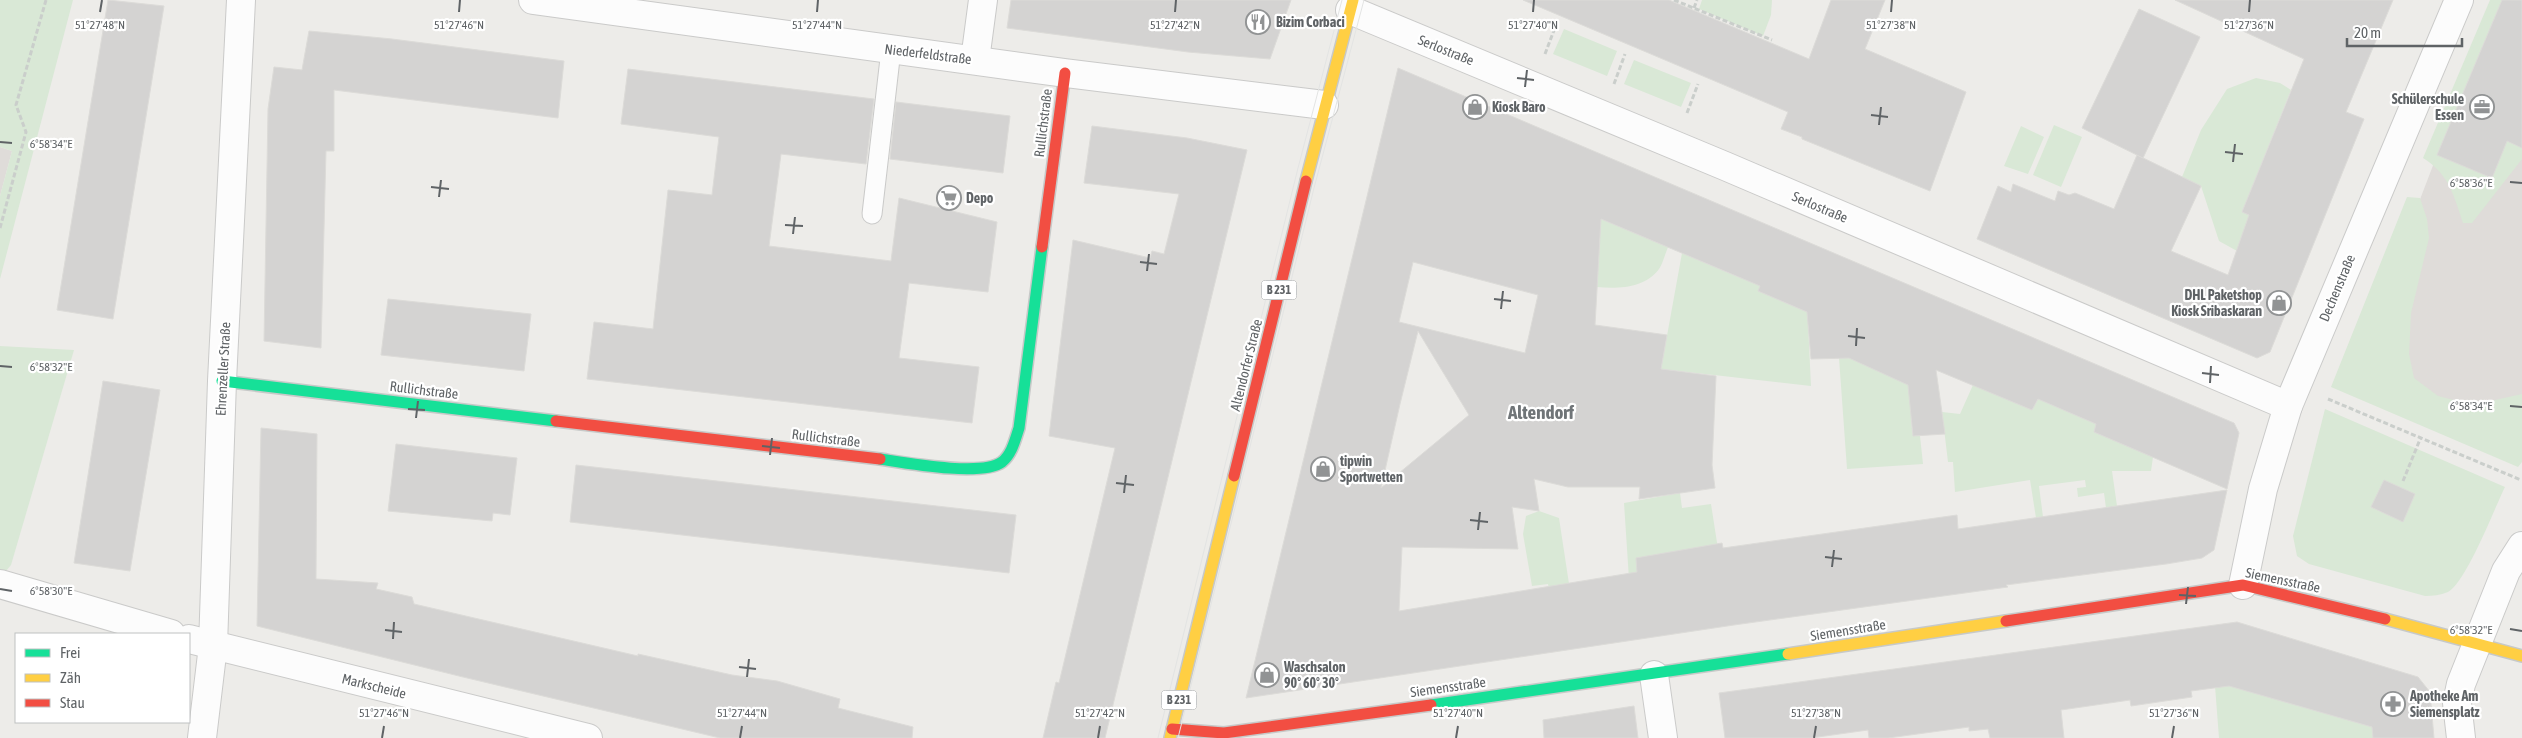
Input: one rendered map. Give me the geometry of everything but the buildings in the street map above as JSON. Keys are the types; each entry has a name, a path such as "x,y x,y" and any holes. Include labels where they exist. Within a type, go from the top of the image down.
{"street":[{"name":"Ehrenzeller Straße","path":"202,738 201,643 222,381 241,0"},
{"name":"Niederfeldstraße","path":"533,0 1065,73 1324,104"},
{"path":"975,60 983,0"},
{"name":"Dechenstraße","path":"2243,585 2263,489 2288,406 2458,0"},
{"name":"Serlostraße","path":"1351,5 2288,406"},
{"name":"Altendorfer Straße","path":"1171,733 1324,104 1351,5"},
{"name":"Rullichstraße","path":"222,381 952,468 984,469 1000,465 1012,451 1019,428 1065,73"},
{"path":"2461,738 2457,703 2461,684 2506,571 2522,546"},
{"path":"0,584 168,633"},
{"name":"Siemensstraße","path":"1171,733 1224,733 1654,674 2243,585 2477,642 2522,656"},
{"name":"Markscheide","path":"201,643 588,738"},
{"path":"1654,674 1664,738"}],"lane":[{"path":"872,214 891,50"}],"path":[{"path":"0,228 26,132 16,105 46,0"},
{"path":"1674,0 1772,40"},
{"path":"1694,8 1697,0"},
{"path":"1543,57 1556,25"},
{"path":"1613,87 1625,54"},
{"path":"1686,116 1698,84"},
{"path":"2323,397 2521,480"},
{"path":"2403,481 2421,437"}],"shaded area":[{"path":"2502,0 2522,0 2522,446 2339,380 2419,202"},
{"path":"0,147 12,151 0,196"}],"green space":[{"path":"0,0 73,0 0,279 0,196 12,151 0,147"},
{"path":"1702,0 1772,0 1771,15 1763,36 1699,9"},
{"path":"2490,0 2502,0 2437,155 2492,178 2507,141 2522,148 2522,159 2472,223 2463,223 2445,178 2432,164 2423,158"},
{"path":"1564,29 1617,51 1607,76 1553,54"},
{"path":"1634,60 1691,83 1681,107 1624,84"},
{"path":"2256,78 2280,83 2291,90 2242,212 2249,215 2246,256 2219,241 2201,186 2182,177 2201,130 2227,89"},
{"path":"2054,125 2082,137 2061,187 2033,175"},
{"path":"2021,126 2044,137 2028,174 2004,166"},
{"path":"2407,197 2420,198 2427,219 2429,238 2411,313 2409,354 2414,378 2438,396 2473,405 2522,394 2522,462 2518,467 2331,387"},
{"path":"1601,219 1668,247 1659,269 1639,284 1614,288 1597,287"},
{"path":"1682,253 1738,277 1761,283 1758,291 1812,314 1808,324 1811,386 1661,369"},
{"path":"1845,329 1919,367 1911,421 1913,436 1920,436 1923,464 1847,469 1839,358"},
{"path":"0,346 74,350 11,565 0,578"},
{"path":"1973,385 2032,410 2038,399 2096,424 2094,432 2153,457 2151,471 2112,471 2117,506 2106,508 2104,493 2078,497 2077,488 2086,487 2085,480 2039,486 2043,517 2036,518 2030,480 1955,492 1953,462 1948,462 1942,412 1960,414"},
{"path":"2325,409 2505,487 2480,544 2463,574 2448,592 2425,596 2309,564 2297,556 2293,536"},
{"path":"1680,493 1682,508 1711,504 1718,549 1639,578 1629,579 1624,503"},
{"path":"1539,511 1559,518 1571,597 1551,600 1548,584 1532,586 1523,534 1526,516"},
{"path":"2215,686 2236,686 2372,727 2373,738 2219,738"}],"tram line":[{"path":"1158,738 1298,168 1342,0"},
{"path":"1178,738 1314,188 1364,0"}],"traffic: fast":[{"path":"880,459 961,469 992,466 1002,462 1008,455 1019,428 1042,247"},
{"path":"222,381 556,421"},
{"path":"1431,705 1788,654"}],"traffic: slow":[{"path":"1306,181 1353,0"},
{"path":"1170,738 1234,476"},
{"path":"2385,619 2522,656"},
{"path":"1788,654 2006,621"}],"traffic: jam":[{"path":"1042,247 1065,73"},
{"path":"1234,476 1306,181"},
{"path":"556,421 880,459"},
{"path":"2006,621 2243,585 2385,619"},
{"path":"1172,729 1224,733 1431,705"}],"place":[{"name":"Bizim Corbaci","path":"1258,22"},
{"name":"Kiosk Baro","path":"1475,107"},
{"name":"Schülerschule Essen","path":"2482,107"},
{"name":"Depo","path":"949,198"},
{"name":"DHL Paketshop Kiosk Sribaskaran","path":"2279,303"},
{"name":"tipwin Sportwetten","path":"1323,469"},
{"name":"Waschsalon 90° 60° 30°","path":"1267,675"},
{"name":"Apotheke Am Siemensplatz","path":"2393,704"}],"district":[{"name":"Altendorf","path":"1541,412"}]}
